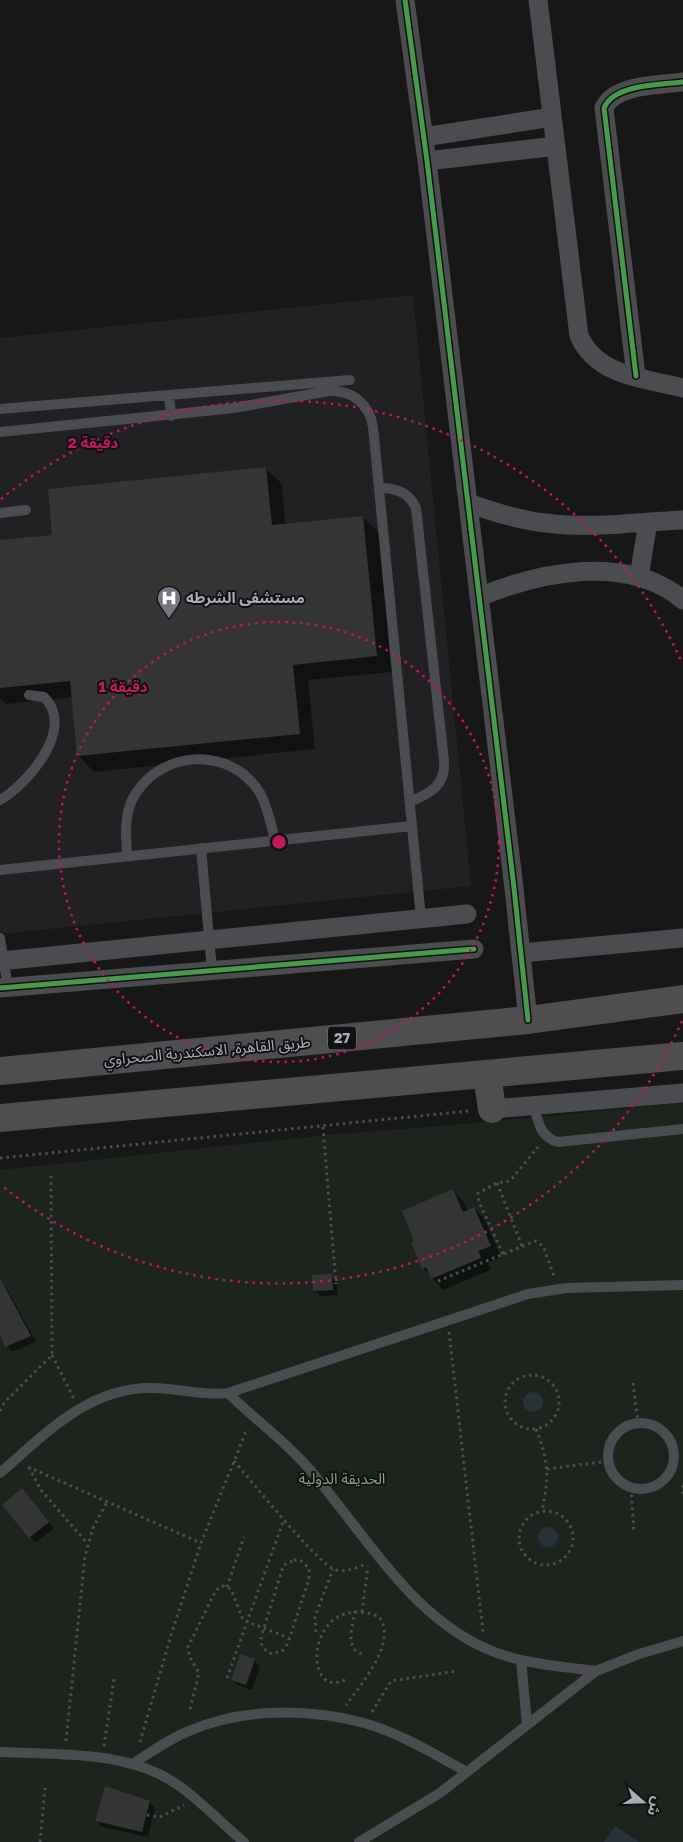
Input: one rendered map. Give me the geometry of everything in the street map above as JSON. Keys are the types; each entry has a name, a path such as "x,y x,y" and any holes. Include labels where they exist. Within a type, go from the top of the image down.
{"highway":[{"name":"طريق القاهرة, الاسكندرية الصحراوي","path":"0,1070 528,1020 681,998"},
{"path":"0,1118 683,1056"},
{"path":"487,1075 492,1109"}],"street":[{"path":"405,0 427,161 528,1020"},
{"path":"538,0 579,336 584,346 598,362 614,370 683,388"},
{"path":"636,376 603,115 604,108 617,92 683,82"},
{"path":"424,137 552,117"},
{"path":"427,161 556,146"},
{"path":"468,503 519,519 546,523 572,525 683,520"},
{"path":"639,577 648,522"},
{"path":"479,597 523,581 569,573 600,573 639,577 663,585 683,600"},
{"path":"2,960 467,914"},
{"path":"521,953 683,938"},
{"path":"4,988 474,949"},
{"path":"492,1109 683,1093"}],"lane":[{"path":"0,409 350,380"},
{"path":"0,432 171,416 243,407 329,391 344,392 364,405 371,419 379,487 421,918"},
{"path":"169,395 171,416"},
{"path":"379,487 401,490 408,495 416,508 444,761 444,774 438,786 428,794 410,802"},
{"path":"0,513 26,510"},
{"path":"0,800 28,777 44,754 52,735 50,705 44,697 29,695"},
{"path":"127,856 126,825 137,791 164,767 187,760 216,761 243,774 252,783 265,803 275,840"},
{"path":"0,870 412,826"},
{"path":"201,848 212,970"},
{"path":"0,938 4,988"},
{"path":"534,1105 540,1126 546,1136 552,1140 565,1143 683,1129"},
{"path":"0,1473 79,1408 104,1395 134,1388 173,1389 206,1394 228,1393 511,1299 559,1288 683,1285"},
{"path":"228,1393 303,1462 381,1559 431,1612 465,1638 485,1648 521,1660 596,1671"},
{"path":"638,1424 648,1424 666,1434 679,1452 673,1466 662,1482 644,1490 631,1488 621,1482 613,1473 609,1462 609,1451 612,1441 627,1426 638,1424"},
{"path":"359,1842 440,1793 596,1671 639,1654 683,1641"},
{"path":"521,1660 527,1724"},
{"path":"134,1764 160,1746 189,1731 220,1721 281,1713 314,1714 366,1724 420,1746 467,1772"},
{"path":"0,1752 64,1755 134,1764 165,1777 196,1799 244,1842"}],"path":[{"path":"0,1158 492,1109"},
{"path":"322,1127 336,1284"},
{"path":"503,1254 477,1196 482,1189 514,1178 546,1136"},
{"path":"51,1176 52,1355 79,1408"},
{"path":"496,1183 522,1246"},
{"path":"438,1281 535,1241 542,1243 559,1288"},
{"path":"448,1319 485,1648"},
{"path":"0,1411 4,1403 52,1355"},
{"path":"533,1374 544,1378 553,1385 558,1401 555,1417 546,1425 536,1429 524,1429 514,1423 507,1414 504,1403 506,1392 512,1382 522,1376 533,1374"},
{"path":"634,1383 638,1424"},
{"path":"134,1764 172,1632 202,1543 252,1417"},
{"path":"536,1429 543,1448 547,1469 547,1487 542,1511"},
{"path":"14,1461 108,1500 202,1543"},
{"path":"234,1461 284,1520 333,1569 346,1570 369,1563 362,1612"},
{"path":"547,1469 609,1462"},
{"path":"28,1467 40,1489 88,1543"},
{"path":"683,1485 683,1496"},
{"path":"631,1488 634,1533"},
{"path":"64,1755 88,1543 93,1528 108,1500"},
{"path":"542,1511 553,1512 563,1517 570,1526 573,1536 571,1548 564,1557 555,1563 544,1565 529,1558 520,1545 519,1534 523,1523 531,1515 542,1511"},
{"path":"227,1678 284,1520"},
{"path":"227,1587 244,1537"},
{"path":"294,1560 300,1560 309,1568 310,1574 289,1638 282,1651 277,1654 267,1652 261,1644 263,1629 284,1565 294,1560"},
{"path":"316,1632 315,1617 333,1569"},
{"path":"227,1587 233,1592 240,1617 246,1623 289,1638"},
{"path":"190,1709 199,1673 189,1656 188,1647 216,1590 227,1587"},
{"path":"355,1611 351,1643 355,1651 362,1654"},
{"path":"336,1717 369,1673 385,1636 386,1630 378,1616 355,1611 341,1615 335,1619 320,1637 315,1652 318,1668 325,1678 334,1683 345,1680"},
{"path":"366,1724 391,1681 457,1671"},
{"path":"102,1759 112,1705 114,1679"},
{"path":"40,1842 45,1788"},
{"path":"147,1815 160,1816 196,1799"}],"shaded area":[{"path":"413,295 471,886 0,934 0,338"},
{"path":"533,1392 540,1395 543,1402 540,1409 533,1412 526,1409 523,1402 526,1395"},
{"path":"548,1527 555,1530 558,1537 555,1544 548,1547 541,1544 538,1537 541,1530"},
{"path":"615,1826 639,1842 604,1842"}],"green space":[{"name":"الحديقة الدولية","path":"683,1103 683,1842 0,1842 0,1170 327,1135"}],"building":[{"path":"266,467 272,525 363,516 377,656 293,665 300,734 77,756 70,681 0,688 0,540 52,535 48,489"},
{"path":"453,1189 463,1212 474,1207 491,1246 478,1251 481,1258 431,1279 426,1267 422,1269 411,1242 414,1241 402,1211"},
{"path":"332,1274 333,1290 313,1291 312,1275"},
{"path":"0,1278 31,1336 5,1347 0,1334"},
{"path":"22,1488 49,1522 29,1538 2,1505"},
{"path":"240,1654 255,1659 246,1685 231,1680"},
{"path":"105,1786 150,1801 142,1832 95,1821"}],"cycle path":[{"path":"405,0 427,161 514,888 528,1020"},
{"path":"636,376 604,108 609,100 627,90 651,85 683,82"},
{"path":"0,988 474,949"}],"place":[{"name":"مستشفى الشرطه","path":"169,619"}]}
